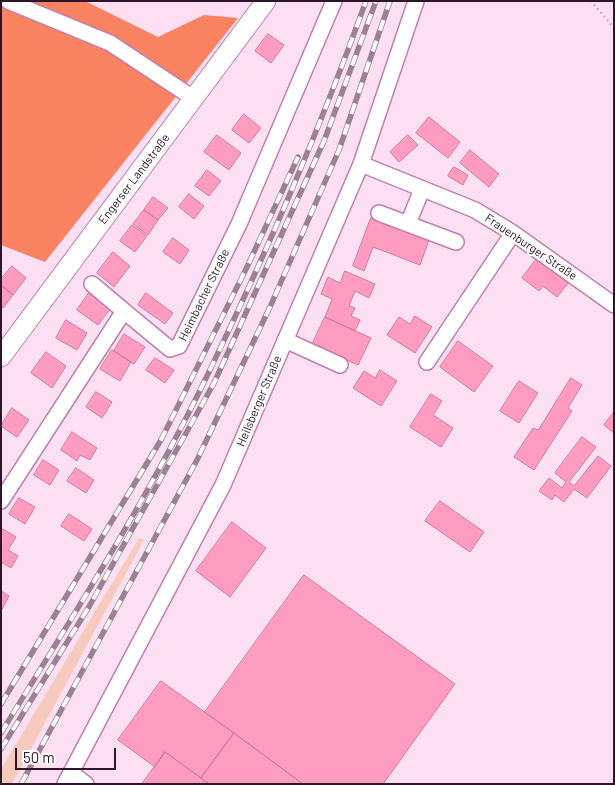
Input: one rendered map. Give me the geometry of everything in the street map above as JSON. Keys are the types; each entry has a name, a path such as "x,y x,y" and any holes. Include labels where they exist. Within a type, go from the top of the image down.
{"main road":[{"name":"Engerser Landstraße","path":"1,357 266,1"}],"street":[{"path":"8,1 110,43 193,98"},
{"name":"Heimbacher Straße","path":"124,311 170,349 179,346 239,224 334,1"},
{"name":"Heilsberger Straße","path":"68,778 223,485 361,164 416,1"},
{"name":"Frauenburger Straße","path":"361,164 475,210 513,232 614,305"},
{"path":"408,224 422,189"},
{"path":"379,213 456,242"},
{"path":"427,362 513,232"},
{"path":"1,501 124,311 92,284"},
{"path":"285,340 340,365"},
{"path":"68,778 86,784"}],"path":[{"path":"591,1 614,28"}],"shaded area":[{"path":"1,1 85,1 158,37 204,15 238,18 45,262 1,245"},
{"path":"139,538 144,540 12,784 1,784 1,769"}],"building":[{"path":"268,34 284,45 271,63 255,51"},
{"path":"244,114 261,128 249,143 232,130"},
{"path":"429,117 460,142 448,158 416,133"},
{"path":"217,135 241,153 229,170 204,152"},
{"path":"408,135 418,145 399,162 390,152"},
{"path":"470,150 499,174 489,187 460,163"},
{"path":"454,167 468,175 463,185 448,176"},
{"path":"207,170 221,181 209,196 195,186"},
{"path":"189,194 204,206 194,219 179,207"},
{"path":"153,197 168,208 158,220 144,210"},
{"path":"144,210 158,220 148,235 133,224"},
{"path":"371,218 429,240 420,265 373,247 364,271 353,266"},
{"path":"132,225 147,236 135,252 120,241"},
{"path":"173,238 189,250 180,264 163,252"},
{"path":"113,252 130,266 114,287 97,273"},
{"path":"538,257 570,281 557,297 543,286 539,291 522,278"},
{"path":"12,266 26,278 13,295 1,285 1,279"},
{"path":"345,271 375,284 369,298 355,291 349,306 355,308 351,316 360,320 355,331 325,317 332,299 321,294 328,277 340,283"},
{"path":"1,285 13,295 3,308 1,307"},
{"path":"89,293 110,309 98,325 77,310"},
{"path":"146,293 173,313 165,324 138,305"},
{"path":"415,316 432,327 415,353 387,335 399,317 410,324"},
{"path":"325,317 371,338 358,365 312,345"},
{"path":"66,320 87,333 77,350 56,338"},
{"path":"124,334 145,347 134,364 114,351"},
{"path":"458,341 493,366 474,392 440,367"},
{"path":"112,350 131,362 120,381 100,369"},
{"path":"46,352 66,366 52,388 31,373"},
{"path":"155,358 174,370 165,383 146,370"},
{"path":"380,370 397,381 381,406 353,388 364,371 375,378"},
{"path":"571,378 582,385 568,408 572,411 534,470 514,457 533,428 538,430"},
{"path":"519,381 538,393 519,423 500,411"},
{"path":"96,392 112,402 102,418 86,407"},
{"path":"431,394 442,401 433,415 453,428 441,447 410,427"},
{"path":"12,408 29,420 17,437 1,426"},
{"path":"614,412 614,433 604,425"},
{"path":"72,432 97,448 90,460 80,455 77,461 61,450"},
{"path":"582,437 596,447 569,482 574,486 598,456 611,466 587,498 574,489 564,502 555,495 552,500 539,491 549,478 562,488 566,482 555,473"},
{"path":"43,460 59,470 50,485 34,475"},
{"path":"76,468 94,480 86,493 67,481"},
{"path":"19,498 35,507 25,524 9,514"},
{"path":"440,501 484,532 470,552 425,521"},
{"path":"69,514 92,529 84,541 61,526"},
{"path":"232,522 266,548 230,597 196,571"},
{"path":"1,528 16,537 8,550 18,556 11,568 1,562"},
{"path":"304,575 455,684 383,784 303,784 205,712"},
{"path":"1,591 9,596 1,611"},
{"path":"161,681 234,733 201,778 165,752 155,767 118,740"},
{"path":"234,733 303,784 209,784 201,778"},
{"path":"165,752 201,778 209,784 142,784"}],"railway":[{"path":"1,733 135,512 207,376 291,191 366,1"},
{"path":"1,749 90,605 214,383 324,141 376,1"},
{"path":"21,784 197,460 270,307 339,150 390,1"},
{"path":"1,704 161,440 247,267 298,157"}]}
